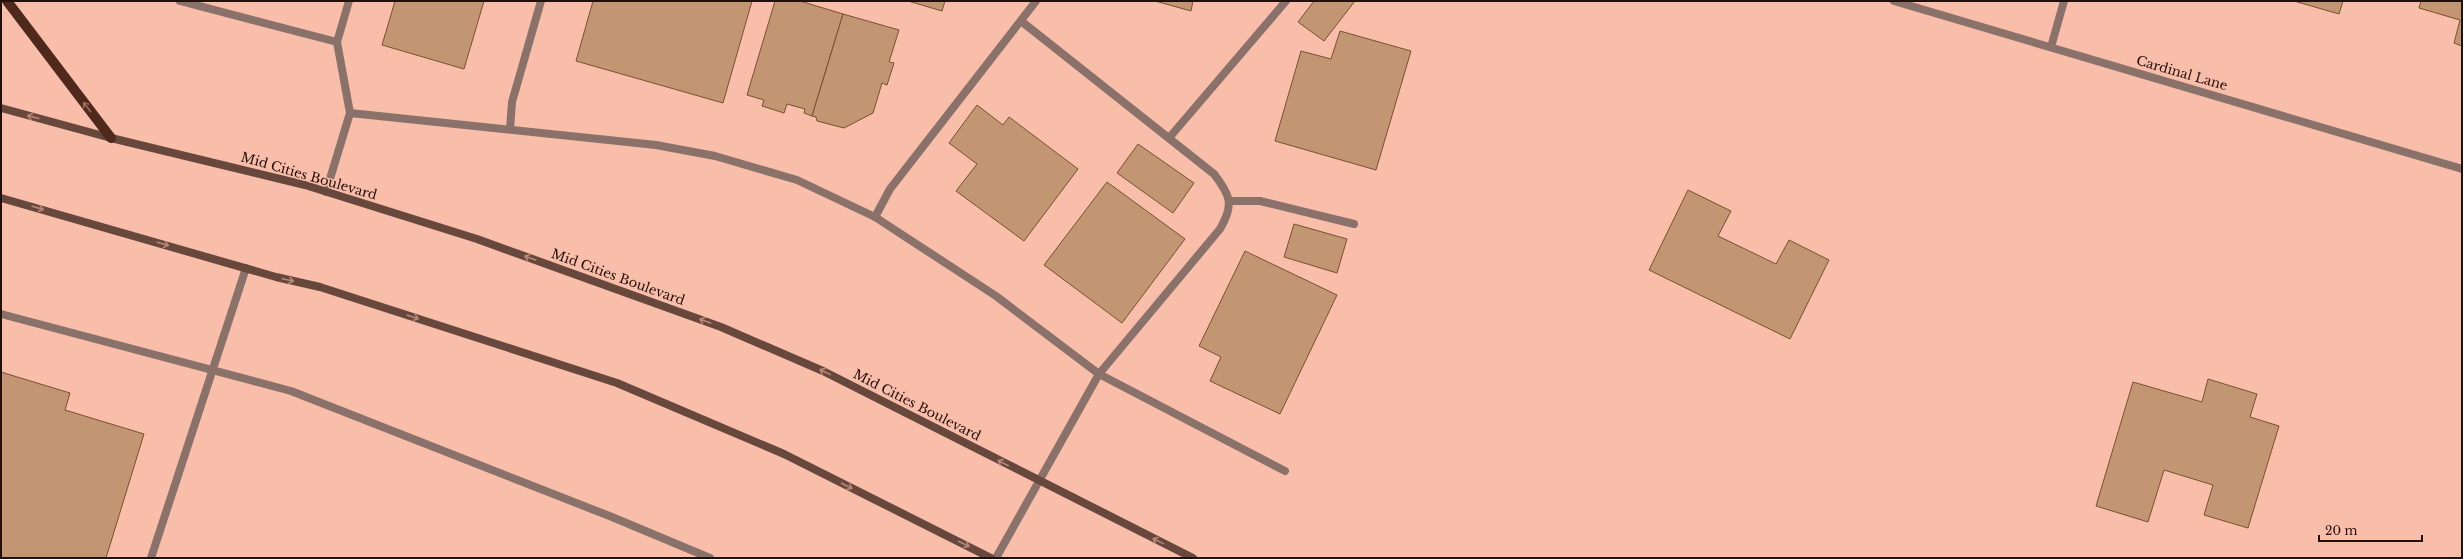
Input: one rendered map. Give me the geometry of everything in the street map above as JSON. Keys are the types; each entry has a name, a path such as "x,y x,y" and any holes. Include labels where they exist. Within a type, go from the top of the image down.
{"main road":[{"path":"7,1 111,138"},
{"name":"Mid Cities Boulevard","path":"1,108 111,138 326,192 477,239 721,327 823,371 1193,558"},
{"path":"1,198 246,268 320,287 617,383 784,454 991,558"}],"street":[{"path":"180,1 337,42"},
{"path":"326,192 350,113 337,42 349,1"},
{"path":"510,129 512,102 541,1"},
{"path":"875,217 890,189 1036,1"},
{"path":"1169,138 1286,1"},
{"name":"Cardinal Lane","path":"1894,1 2462,169"},
{"path":"2051,47 2064,1"},
{"path":"996,558 1037,480 1099,374 1220,229 1228,215 1230,201 1224,187 1214,174 1020,21"},
{"path":"350,113 612,139 722,158 797,180 875,217 996,296 1099,374 1285,471"},
{"path":"1230,201 1260,200 1354,224"},
{"path":"151,558 214,370 246,268"},
{"path":"1,314 291,391 612,517 710,558"}],"building":[{"path":"395,1 484,1 464,69 382,45"},
{"path":"593,1 752,1 723,103 576,61"},
{"path":"775,1 800,1 843,14 812,116 804,113 805,109 787,104 784,113 762,106 764,100 747,95"},
{"path":"908,1 945,1 942,11"},
{"path":"1155,1 1193,1 1191,11"},
{"path":"1314,1 1355,1 1324,41 1298,22"},
{"path":"2294,1 2343,1 2339,14"},
{"path":"2421,1 2462,1 2462,46 2454,43 2460,20 2419,8"},
{"path":"843,14 899,30 889,62 894,63 887,85 882,83 873,113 844,128 817,121 816,117 812,116"},
{"path":"1340,31 1411,51 1376,170 1275,141 1301,51 1331,59"},
{"path":"977,105 1003,125 1009,117 1078,169 1024,241 956,191 977,164 949,143"},
{"path":"1138,144 1194,183 1173,213 1117,173"},
{"path":"1107,182 1185,239 1122,323 1044,265"},
{"path":"1688,190 1731,211 1718,236 1776,264 1789,240 1829,260 1790,339 1649,270"},
{"path":"1294,224 1347,239 1337,273 1284,257"},
{"path":"1245,251 1337,295 1280,414 1210,381 1221,357 1199,346"},
{"path":"1,372 70,393 65,410 144,434 106,558 1,558"},
{"path":"2208,379 2257,394 2250,417 2279,426 2248,528 2204,515 2213,485 2164,470 2148,522 2096,506 2133,382 2202,402"}]}
